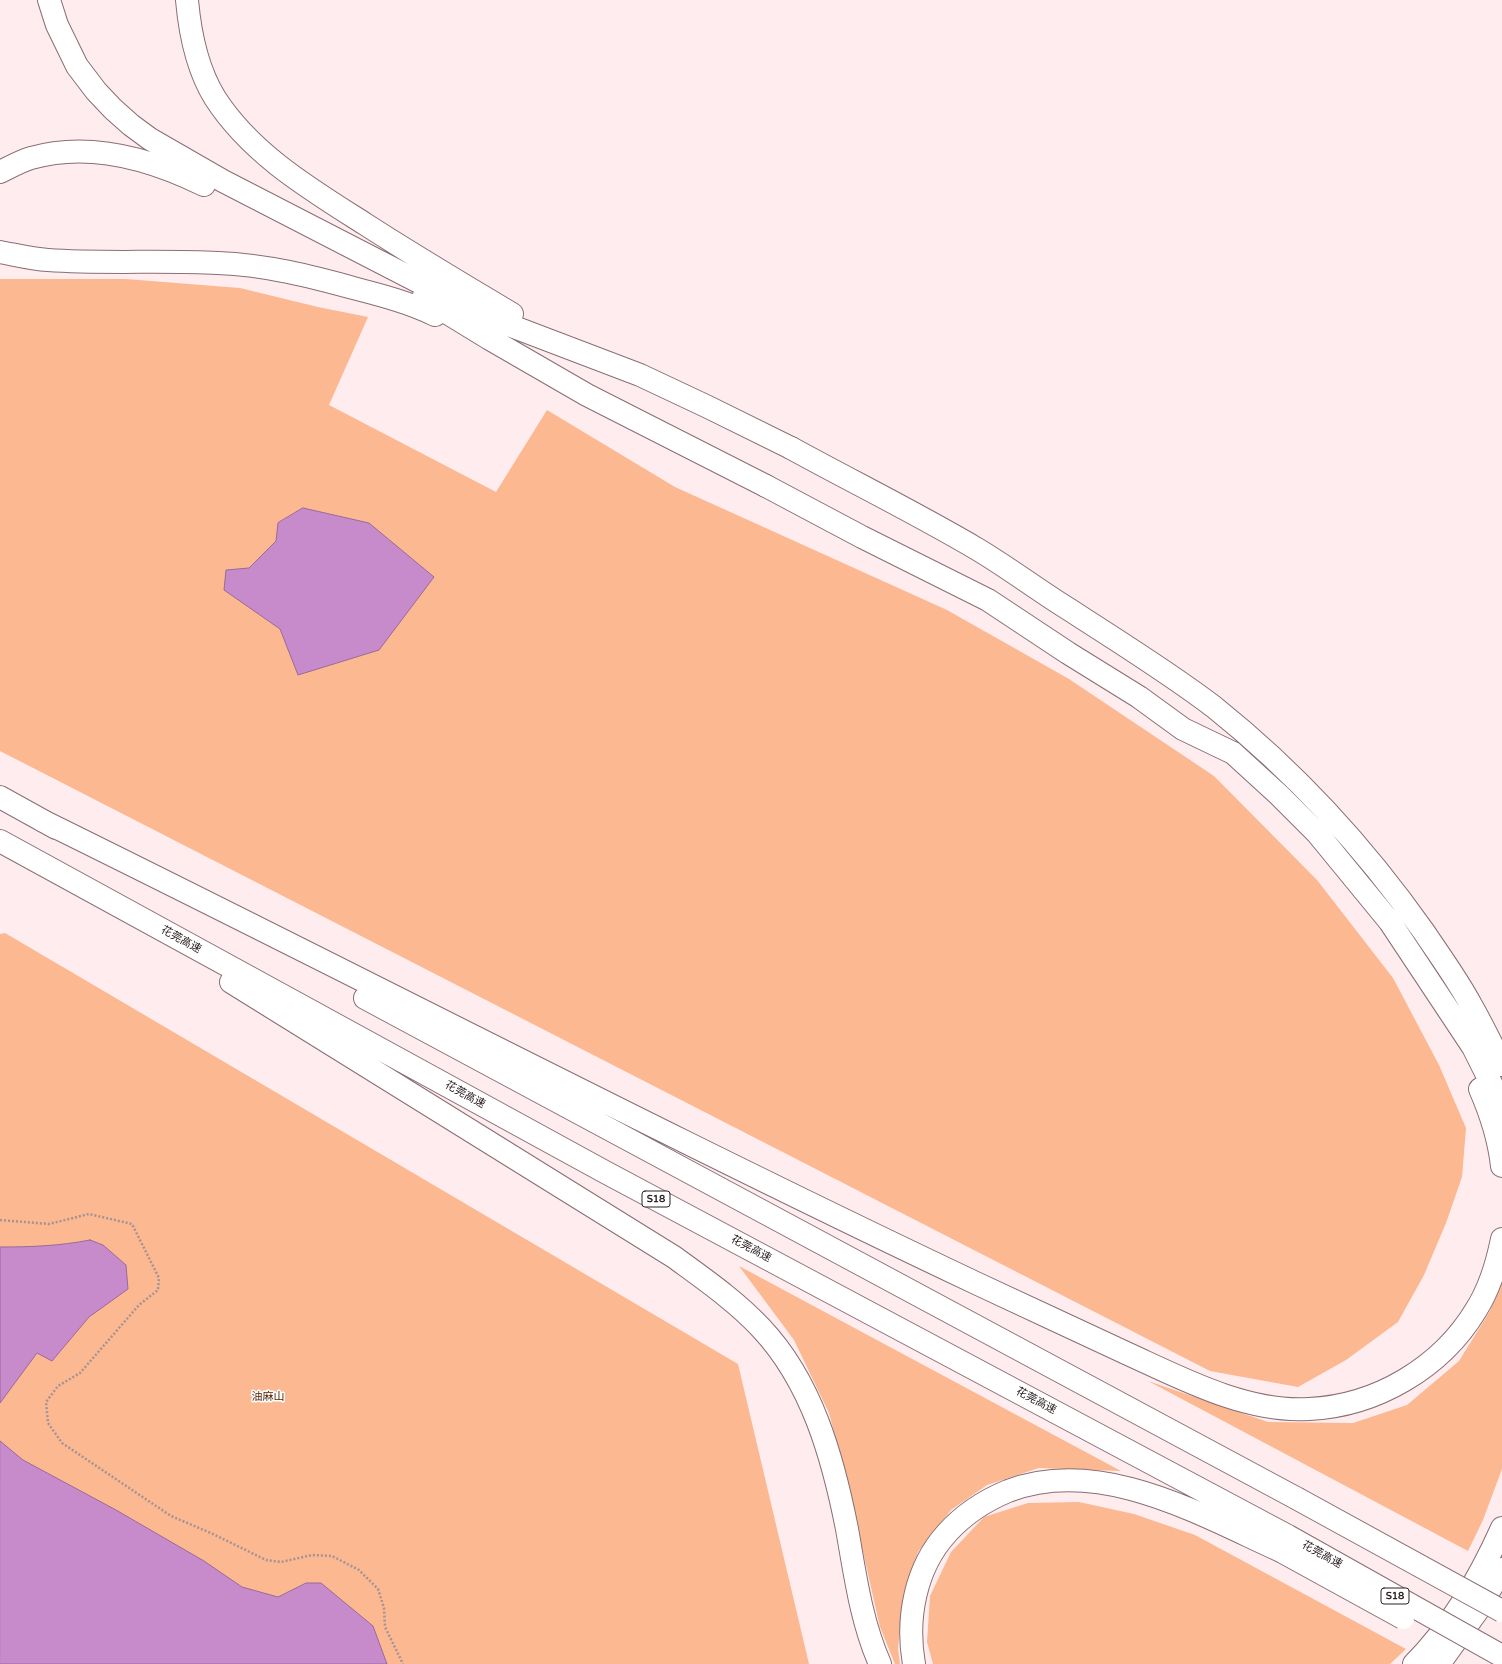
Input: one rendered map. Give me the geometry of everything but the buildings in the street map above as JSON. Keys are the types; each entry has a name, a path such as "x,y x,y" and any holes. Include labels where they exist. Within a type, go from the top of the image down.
{"main road":[{"path":"49,0 57,25 77,66 96,91 113,109 150,139 223,181 485,316 640,375 791,448 979,550 1161,670 1214,708 1296,781 1337,823 1370,860 1410,912 1443,960 1471,1004 1502,1065"},
{"path":"187,0 189,26 202,72 215,97 230,120 252,143 307,187 566,347"},
{"path":"0,172 30,159 53,153 80,152 106,153 135,158 164,168 214,190 344,256 419,296 593,398 766,486 862,537 988,600 1068,653 1139,697 1183,729 1233,753 1279,795 1317,833 1390,922 1473,1047 1502,1105"},
{"path":"0,252 46,260 90,262 217,263 255,266 288,271 415,306 490,339"},
{"path":"0,797 582,1116 1296,1498 1502,1611"},
{"path":"43,821 216,906 774,1187 1102,1342 1194,1384 1229,1397 1277,1408 1309,1410 1356,1402 1400,1383 1414,1375 1438,1356 1464,1328 1476,1312 1493,1274 1502,1239"},
{"name":"花莞高速","path":"0,840 1285,1544 1502,1656"},
{"path":"28,856 668,1253 710,1283 761,1328 784,1358 815,1414 838,1489 862,1610 880,1664"},
{"path":"1432,987 1464,1052 1488,1108 1500,1146 1502,1166"},
{"path":"914,1664 911,1642 912,1618 921,1576 939,1542 956,1523 970,1511 990,1498 1016,1488 1036,1483 1083,1481 1127,1488 1285,1544 1487,1664"},
{"path":"1414,1664 1462,1605 1476,1582 1502,1528"},
{"path":"1439,1664 1478,1610 1502,1569"}],"path":[{"path":"0,1220 49,1224 89,1214 132,1224 159,1278 158,1290 139,1306 80,1372 58,1386 46,1402 48,1423 62,1443 171,1516 213,1534 266,1560 281,1562 312,1554 332,1556 359,1570 378,1589 384,1608 385,1627 403,1664"}],"green space":[{"path":"0,279 126,279 240,288 318,307 368,317 329,405 496,492 547,410 675,487 947,610 1069,679 1214,776 1317,880 1393,978 1439,1065 1466,1128 1462,1177 1446,1223 1424,1275 1398,1322 1346,1360 1298,1387 1210,1371 0,751"},
{"name":"油麻山","path":"5,933 738,1364 809,1664 0,1664 0,934"},
{"path":"739,1266 1121,1471 1039,1468 987,1485 951,1510 918,1552 903,1595 898,1649 900,1664 895,1664 880,1627 847,1481 829,1413 794,1340"},
{"path":"1502,1280 1502,1469 1483,1520 1468,1551 1148,1381 1268,1422 1353,1423 1407,1405 1459,1361 1490,1311"},
{"path":"1079,1502 1134,1514 1195,1535 1406,1649 1390,1664 933,1664 927,1642 930,1596 951,1552 984,1517 1028,1503"}],"shaded area":[{"path":"303,508 369,523 434,577 379,650 298,675 280,629 224,590 226,570 249,568 276,541 278,523"},
{"path":"90,1240 103,1245 126,1265 128,1289 89,1317 52,1361 37,1353 0,1403 0,1247 45,1246"},
{"path":"0,1441 23,1460 116,1510 204,1561 242,1587 278,1597 306,1583 321,1583 373,1626 387,1664 0,1664"}]}
